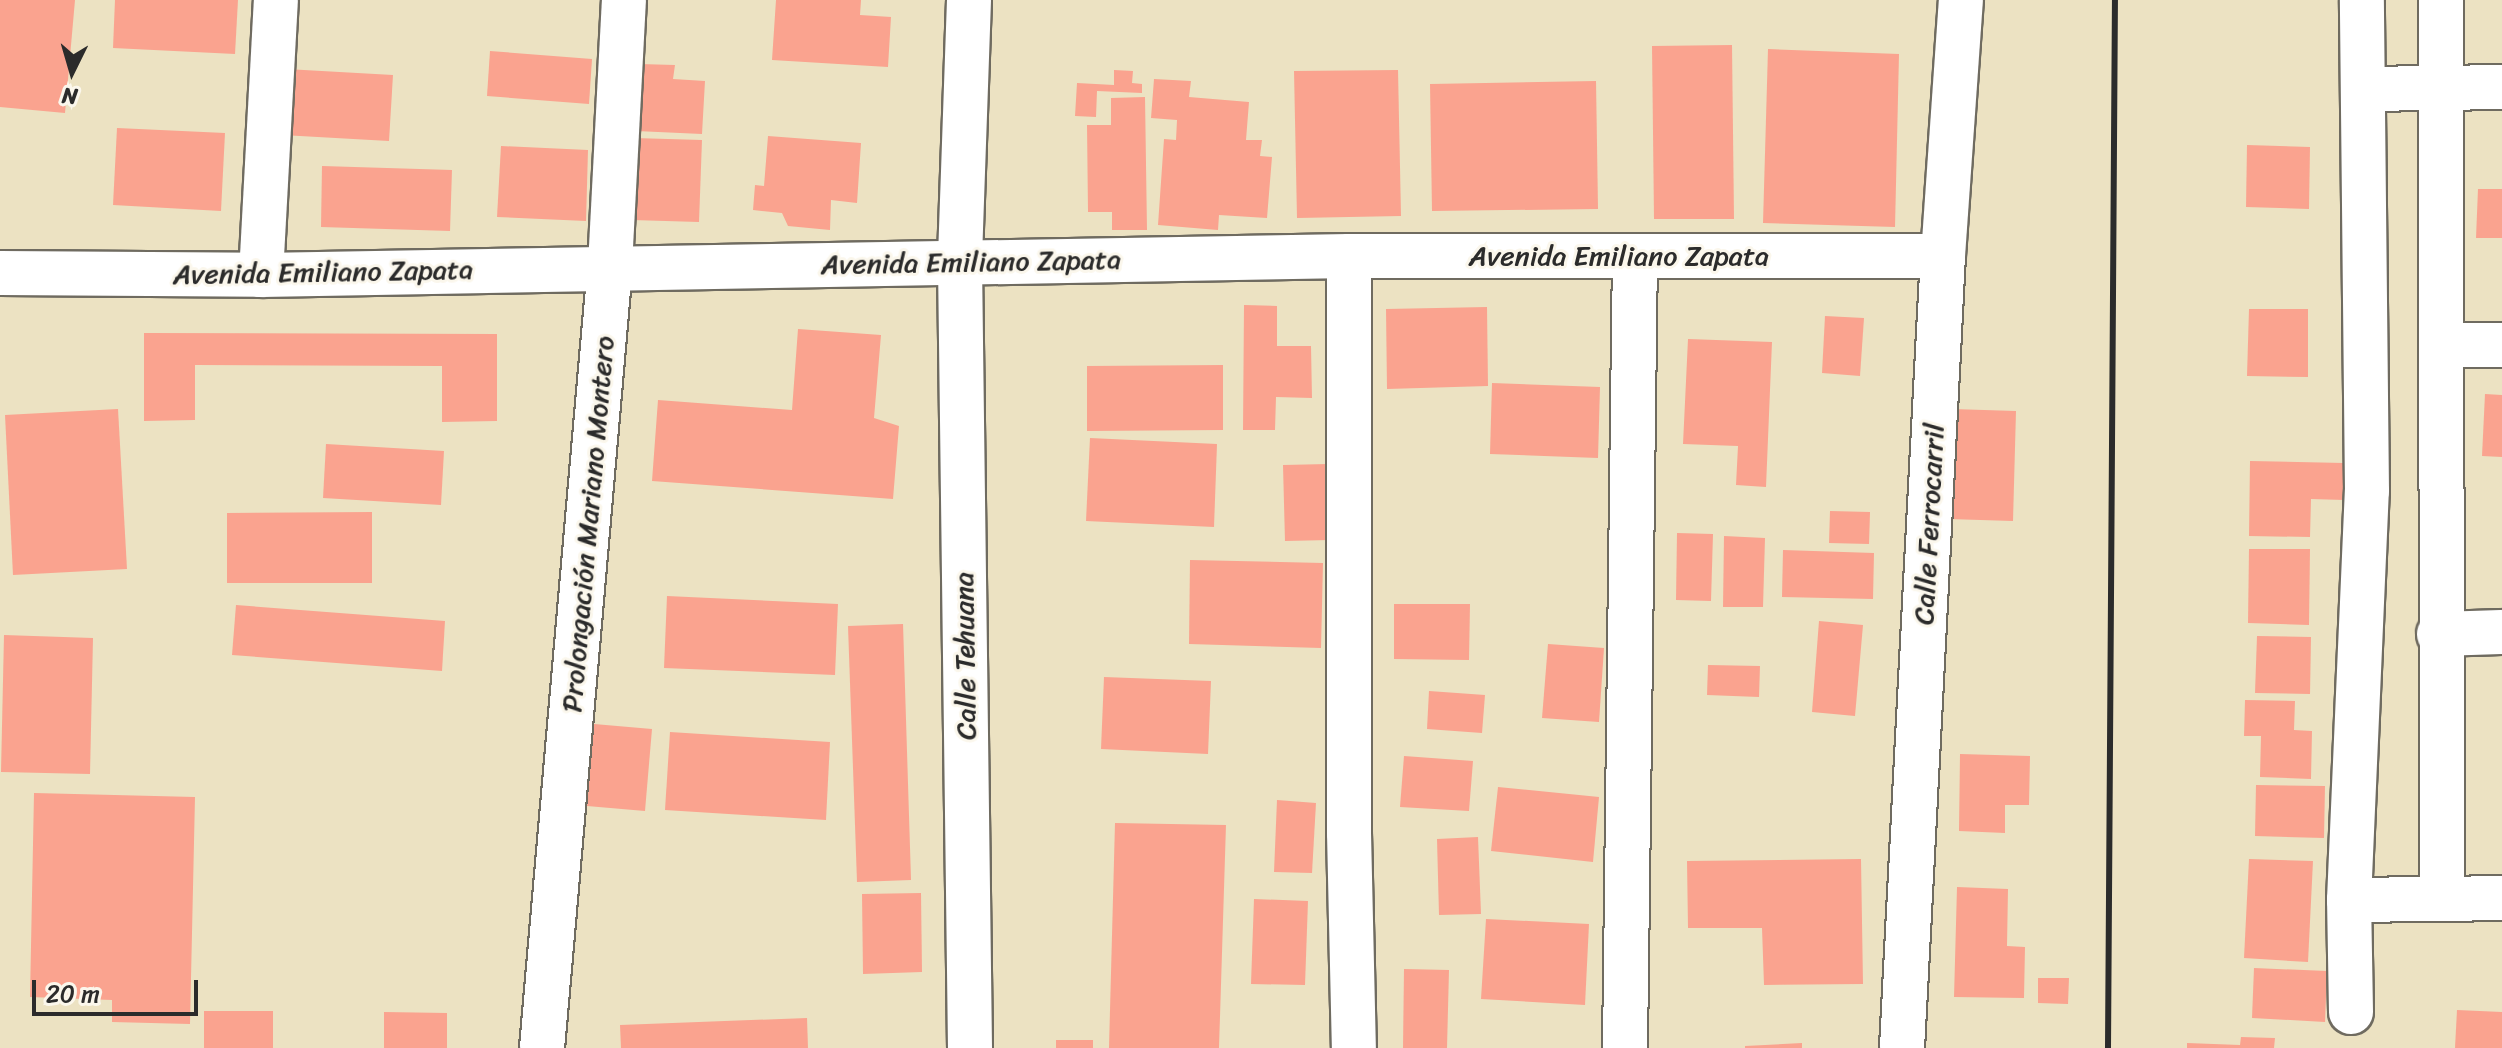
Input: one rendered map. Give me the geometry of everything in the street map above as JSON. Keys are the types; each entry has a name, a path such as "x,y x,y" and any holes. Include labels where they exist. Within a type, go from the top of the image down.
{"street":[{"path":"261,275 276,0"},
{"name":"Prolongación Mariano Montero","path":"542,1048 610,266 624,0"},
{"name":"Calle Tehuana","path":"969,0 960,263 970,1048"},
{"name":"Calle Ferrocarril","path":"1902,1048 1943,256 1961,0"},
{"path":"2351,1012 2349,900 2367,491 2362,0"},
{"path":"2441,0 2439,634 2442,898"},
{"path":"2363,89 2502,87"},
{"path":"1349,256 1349,833 1354,1048"},
{"name":"Avenida Emiliano Zapata","path":"0,273 261,275 610,266 1349,256 1943,256"},
{"path":"1625,1048 1635,256"},
{"path":"2442,345 2502,345"},
{"path":"2439,634 2502,632"},
{"path":"2349,900 2502,898"}],"building":[{"path":"0,0 75,0 65,113 0,107"},
{"path":"115,0 238,0 235,54 113,48"},
{"path":"776,0 861,0 860,15 891,17 888,67 772,60"},
{"path":"1732,45 1734,219 1654,219 1652,46"},
{"path":"1768,49 1899,54 1895,227 1763,223"},
{"path":"490,51 592,59 589,104 487,96"},
{"path":"639,64 675,65 673,79 705,81 702,134 636,131"},
{"path":"286,69 393,75 389,141 282,135"},
{"path":"1114,70 1133,71 1132,83 1142,84 1142,93 1097,91 1096,117 1075,116 1077,83 1114,85"},
{"path":"1398,70 1401,216 1297,218 1294,71"},
{"path":"1154,79 1191,81 1189,97 1249,102 1246,140 1262,140 1260,156 1272,157 1267,218 1219,215 1218,230 1158,225 1164,139 1176,140 1177,120 1151,118"},
{"path":"1596,81 1598,209 1432,211 1430,84"},
{"path":"1145,97 1147,230 1112,230 1112,212 1088,212 1087,125 1111,125 1111,98"},
{"path":"117,128 225,133 221,211 113,205"},
{"path":"768,136 861,143 857,203 831,200 830,230 788,226 782,213 753,210 755,185 764,186"},
{"path":"634,138 702,140 699,222 632,220"},
{"path":"2247,145 2310,147 2309,209 2246,207"},
{"path":"501,146 588,150 586,221 497,217"},
{"path":"322,166 452,170 450,231 321,227"},
{"path":"2478,189 2502,189 2502,238 2476,238"},
{"path":"1244,305 1277,306 1277,346 1311,346 1312,398 1276,397 1275,430 1243,430"},
{"path":"1487,307 1488,386 1387,389 1386,309"},
{"path":"2249,309 2308,309 2308,377 2247,376"},
{"path":"1825,316 1864,318 1860,376 1822,373"},
{"path":"798,329 881,335 874,418 899,426 893,499 652,481 658,400 792,410"},
{"path":"144,333 497,334 497,421 442,422 442,366 195,365 195,420 144,421"},
{"path":"1688,339 1772,342 1766,487 1736,485 1738,446 1683,444"},
{"path":"1223,365 1223,430 1087,431 1087,366"},
{"path":"1492,383 1600,387 1598,458 1490,454"},
{"path":"2485,394 2502,395 2502,457 2482,456"},
{"path":"118,409 127,569 13,575 5,415"},
{"path":"1952,409 2016,411 2013,521 1948,519"},
{"path":"1090,438 1217,444 1214,527 1086,521"},
{"path":"326,444 444,451 441,505 323,498"},
{"path":"2250,461 2344,463 2344,500 2311,499 2310,537 2249,536"},
{"path":"1328,464 1330,540 1285,541 1283,465"},
{"path":"1830,511 1870,512 1869,544 1829,543"},
{"path":"372,512 372,583 227,583 227,513"},
{"path":"1677,533 1713,534 1711,601 1676,600"},
{"path":"1724,536 1765,538 1763,607 1723,607"},
{"path":"2249,549 2310,549 2309,625 2248,623"},
{"path":"1783,550 1874,553 1873,599 1782,597"},
{"path":"1190,560 1323,563 1321,648 1189,644"},
{"path":"667,596 838,604 835,675 664,668"},
{"path":"1394,604 1470,604 1469,660 1394,659"},
{"path":"236,605 445,621 442,671 232,655"},
{"path":"1819,621 1863,625 1855,716 1812,712"},
{"path":"903,624 911,880 857,882 848,626"},
{"path":"4,635 93,638 90,774 1,772"},
{"path":"2257,636 2311,637 2310,694 2255,693"},
{"path":"1548,644 1604,648 1599,722 1542,718"},
{"path":"1708,665 1760,666 1759,697 1707,695"},
{"path":"1104,677 1211,681 1208,754 1101,749"},
{"path":"1429,691 1485,695 1482,733 1427,729"},
{"path":"2245,700 2295,701 2294,730 2312,731 2311,779 2260,777 2261,736 2244,736"},
{"path":"594,724 652,729 645,811 587,806"},
{"path":"670,732 830,742 826,820 665,810"},
{"path":"1960,754 2030,756 2029,805 2005,805 2005,833 1959,831"},
{"path":"1404,756 1473,761 1469,811 1400,807"},
{"path":"2256,785 2325,786 2324,838 2255,836"},
{"path":"1498,787 1599,797 1593,862 1491,851"},
{"path":"34,793 195,797 190,1024 112,1022 112,1000 30,997"},
{"path":"1277,800 1316,803 1312,873 1274,872"},
{"path":"1115,823 1226,825 1219,1048 1109,1048"},
{"path":"1478,837 1481,914 1439,915 1437,839"},
{"path":"1861,859 1863,984 1764,985 1762,928 1688,928 1687,861"},
{"path":"2249,859 2313,861 2308,962 2244,958"},
{"path":"1957,887 2008,889 2007,946 2025,947 2024,998 1954,997"},
{"path":"921,893 922,972 863,974 862,894"},
{"path":"1254,899 1308,901 1305,985 1251,984"},
{"path":"1486,919 1589,924 1585,1005 1481,999"},
{"path":"2254,968 2327,971 2325,1022 2252,1018"},
{"path":"1404,969 1449,970 1447,1048 1403,1048"},
{"path":"2038,978 2069,978 2068,1004 2038,1003"},
{"path":"2457,1010 2502,1012 2502,1048 2455,1048"},
{"path":"204,1011 273,1011 273,1048 204,1048"},
{"path":"384,1012 447,1013 447,1048 384,1048"},
{"path":"807,1018 808,1048 621,1048 620,1025"},
{"path":"2241,1037 2275,1038 2274,1048 2187,1048 2187,1043 2240,1045"},
{"path":"1056,1040 1093,1040 1093,1048 1056,1048"},
{"path":"1802,1043 1802,1048 1745,1048 1745,1046"}],"railway":[{"path":"2108,1048 2115,0"}]}
